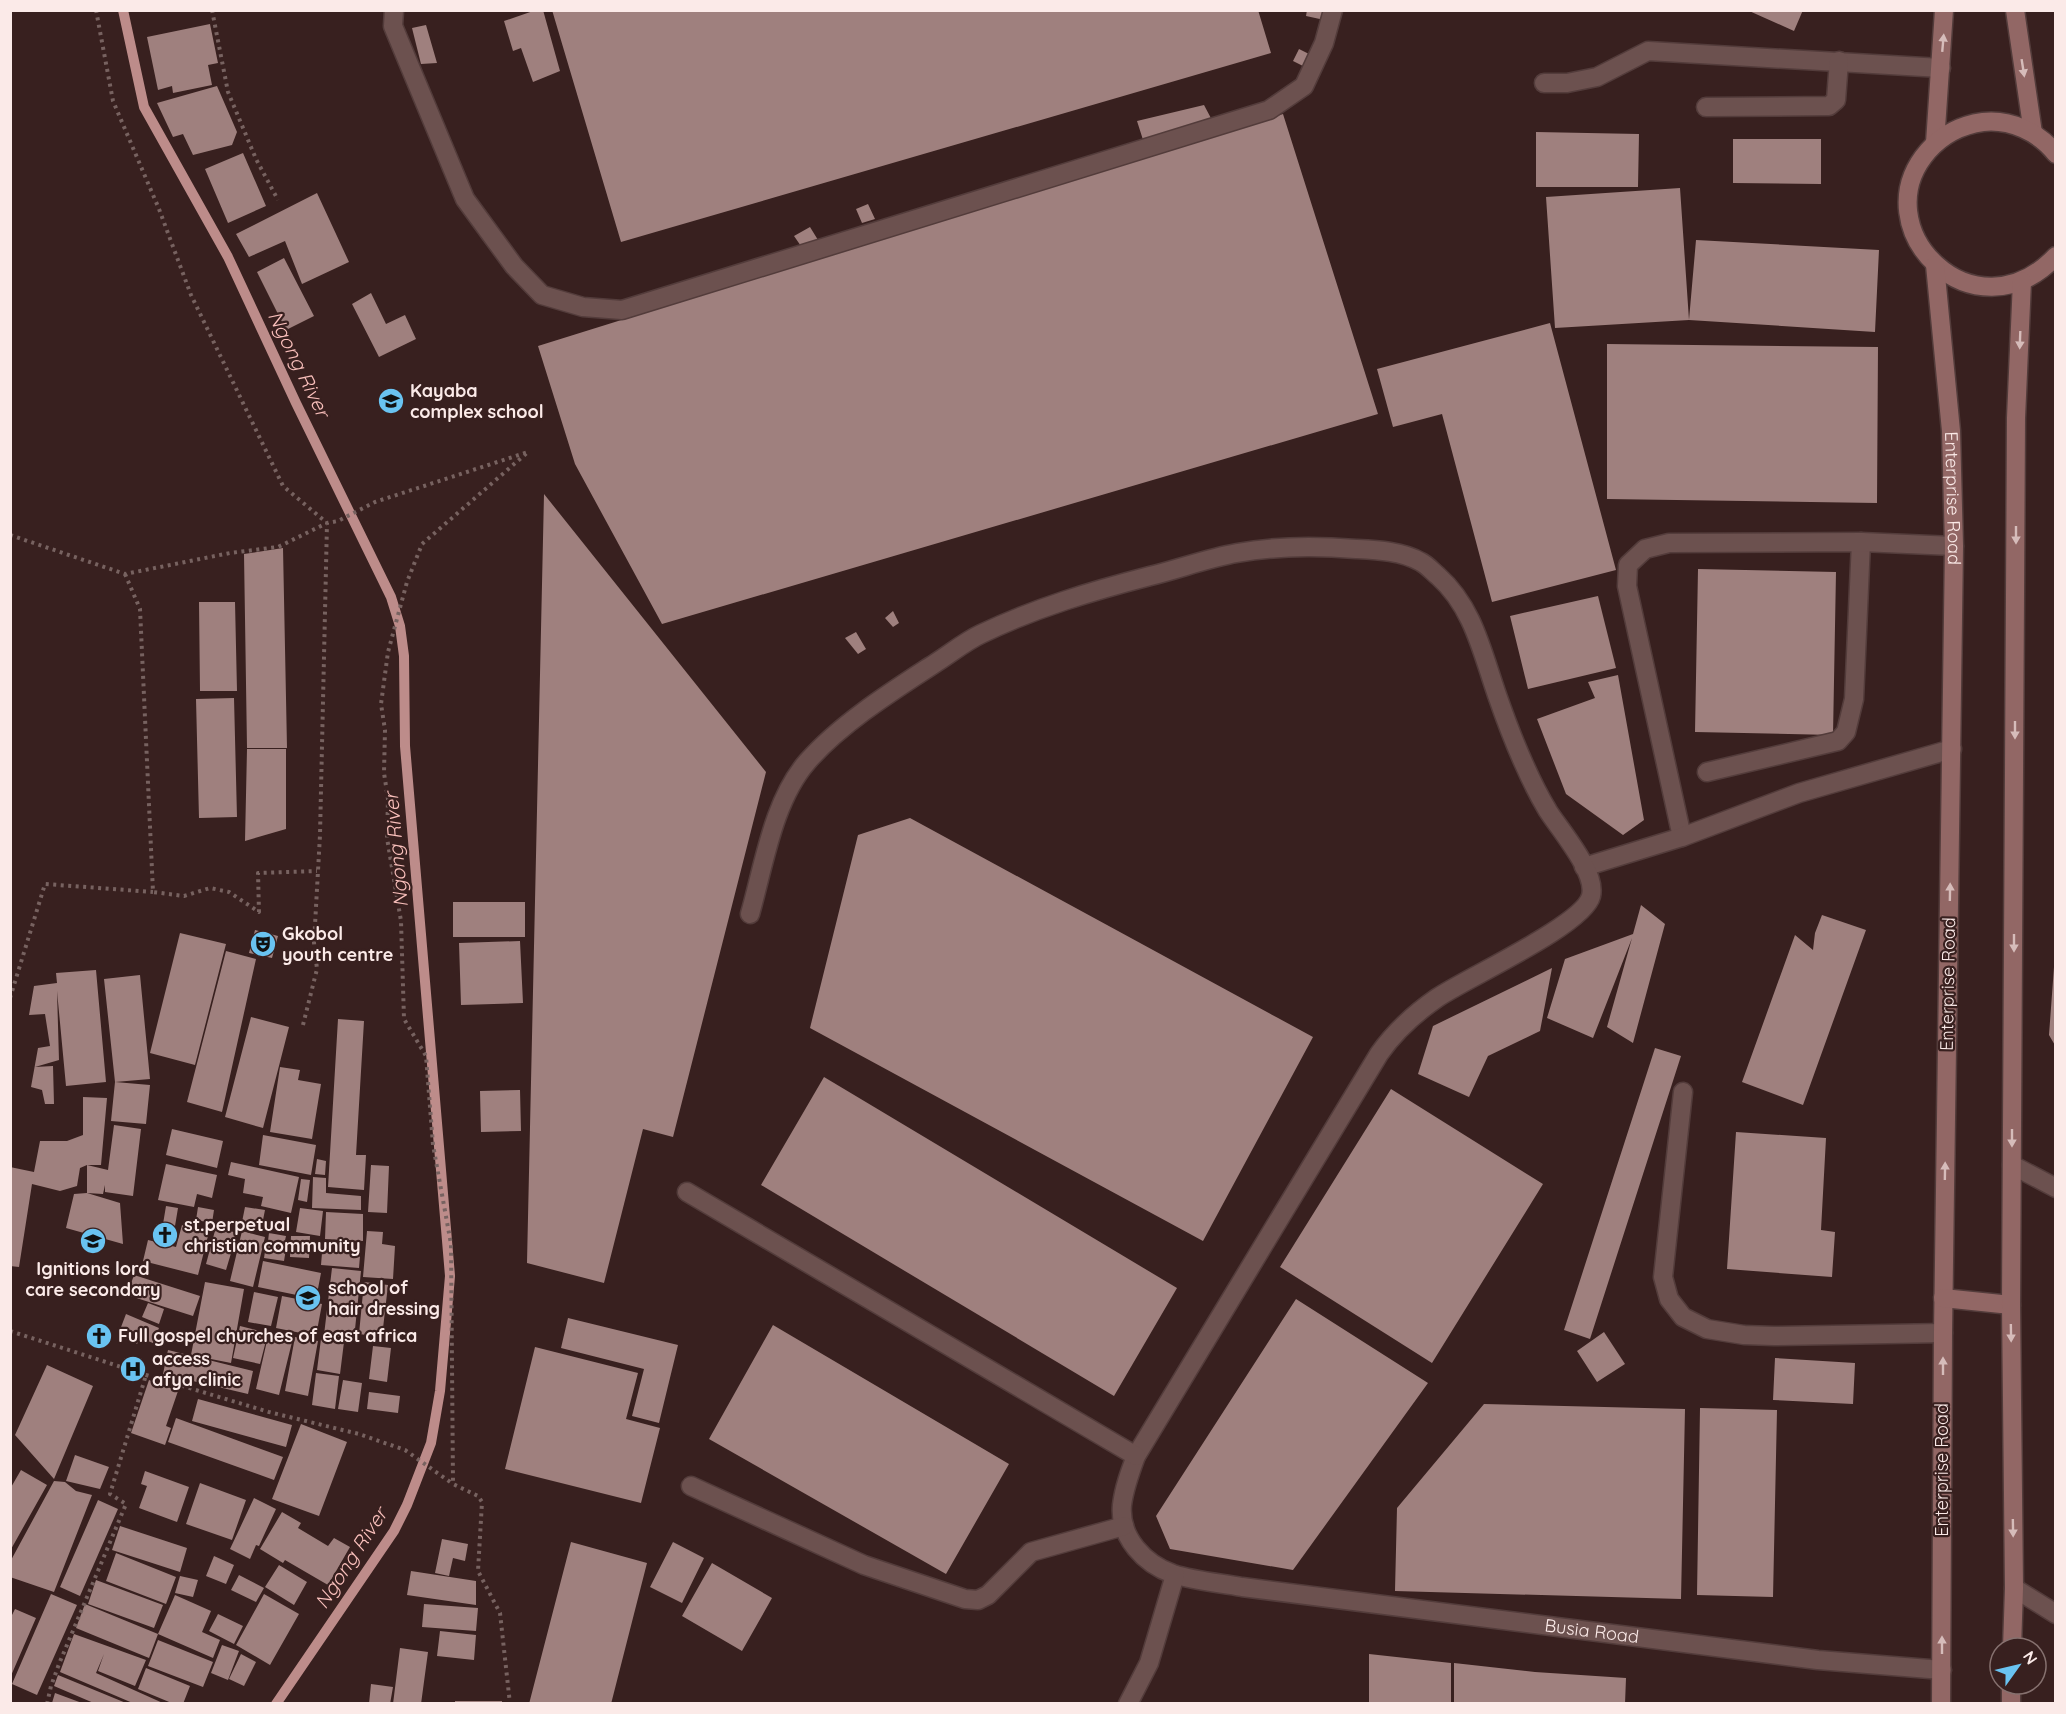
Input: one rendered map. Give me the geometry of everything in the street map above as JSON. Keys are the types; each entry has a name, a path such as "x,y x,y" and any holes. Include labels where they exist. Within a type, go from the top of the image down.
{"main road":[{"path":"1935,143 1944,10"},
{"path":"2016,10 2033,133"},
{"path":"2054,149 2033,133 2013,125 1993,121 1972,124 1952,131 1935,143 1921,159 1909,194 1911,226 1920,247 1935,265 1954,279 1977,286 2000,287 2022,281 2043,270 2055,256"},
{"name":"Enterprise Road","path":"1935,265 1951,430 1954,546 1943,1298 1941,1704"},
{"path":"2012,1636 2014,1588 2011,1305 2016,418 2022,281"},
{"path":"1943,1298 2011,1305"}],"lane":[{"path":"394,10 393,26 465,199 514,266 542,295 583,307 622,310 1269,110 1304,86 1324,43 1333,10"},
{"path":"1544,82 1567,83 1597,77 1648,51 1941,68"},
{"path":"1706,107 1829,106 1836,100 1839,61"},
{"path":"1707,772 1838,741 1846,732 1854,699 1861,542"},
{"path":"1682,837 1627,586 1628,565 1645,549 1669,543 1861,542 1954,546"},
{"path":"691,1486 864,1565 965,1599 978,1600 988,1595 1031,1551 1125,1526 1122,1507 1129,1474 1136,1456 1394,1032 1441,995 1502,962 1566,923 1583,910 1591,896 1591,883 1584,867 1531,780 1512,739 1468,613 1448,585 1422,562 1386,551 1334,547 1290,548 1236,553 1083,593 977,635 912,678 828,742 808,760 793,781 780,807 750,914"},
{"path":"1584,867 1682,837 1799,793 1952,749"},
{"path":"1683,1092 1663,1277 1669,1299 1683,1317 1707,1329 1744,1335 1943,1333"},
{"path":"2012,1164 2055,1188"},
{"path":"687,1192 1136,1456"},
{"name":"Busia Road","path":"1125,1526 1134,1548 1150,1564 1175,1575 1242,1587 1818,1660 1942,1670"},
{"path":"1128,1704 1149,1663 1175,1575"},
{"path":"2014,1588 2055,1614"}],"path":[{"path":"96,10 113,101 159,209 191,295 283,486 327,523"},
{"path":"212,10 228,92 256,159 278,200"},
{"path":"10,535 125,574 230,553 278,547 375,502 528,452 422,544 407,582 388,652 381,704 385,730 387,837 401,921 404,1019 426,1056 433,1145 451,1244 453,1484"},
{"path":"303,1025 317,969 314,943 320,835 327,523"},
{"path":"125,574 140,609 153,892"},
{"path":"10,998 45,884 184,896 210,888 229,892 259,912 258,873 317,871"},
{"path":"10,1331 146,1375 270,1412 358,1434 405,1450 453,1484 478,1496 482,1502 478,1571 500,1612 510,1704"},
{"path":"47,1704 51,1686 126,1504 110,1494 146,1375"}],"building":[{"path":"536,10 543,10 560,71 533,82 521,48 513,51 504,21"},
{"path":"552,10 1258,10 1271,53 621,242"},
{"path":"1307,10 1331,10 1329,21 1306,16"},
{"path":"1747,10 1803,10 1794,31"},
{"path":"210,24 218,63 208,65 212,85 173,93 172,86 158,90 147,37"},
{"path":"426,25 437,63 421,64 412,28"},
{"path":"1299,49 1315,57 1309,69 1293,61"},
{"path":"217,86 237,132 232,145 193,155 183,134 173,137 157,103"},
{"path":"1204,105 1213,122 1144,143 1137,121"},
{"path":"1283,114 1378,414 662,624 575,464 538,346"},
{"path":"1536,132 1639,134 1638,187 1536,187"},
{"path":"1733,139 1821,139 1821,184 1733,183"},
{"path":"243,153 266,206 228,223 205,169"},
{"path":"1680,188 1689,320 1555,328 1546,197"},
{"path":"317,193 349,262 302,284 285,241 249,257 236,234"},
{"path":"868,204 875,219 862,223 856,209"},
{"path":"810,227 818,240 803,249 794,236"},
{"path":"1696,240 1879,250 1875,332 1689,320"},
{"path":"284,258 314,316 286,330 257,272"},
{"path":"371,293 386,324 405,315 416,339 379,357 352,304"},
{"path":"1550,323 1616,570 1492,602 1442,414 1393,427 1377,369"},
{"path":"1607,344 1878,347 1877,503 1607,499"},
{"path":"544,494 766,772 673,1137 643,1129 604,1283 527,1263"},
{"path":"283,548 287,748 247,748 244,554"},
{"path":"1698,569 1836,572 1833,735 1695,732"},
{"path":"1598,596 1616,668 1528,689 1510,616"},
{"path":"199,602 235,602 237,691 200,691"},
{"path":"893,611 899,623 893,627 885,618"},
{"path":"856,632 866,649 858,654 845,638"},
{"path":"1618,675 1644,820 1623,835 1566,794 1537,719 1595,698 1588,682"},
{"path":"234,698 237,817 199,818 196,699"},
{"path":"247,749 286,749 286,829 245,841"},
{"path":"910,818 1313,1037 1203,1241 810,1028 858,835"},
{"path":"453,902 525,902 525,937 453,937"},
{"path":"1641,905 1665,924 1633,1043 1607,1027 1632,938 1593,1038 1547,1018 1565,959 1633,934"},
{"path":"1822,915 1866,930 1803,1105 1742,1082 1795,935 1813,950 1815,933"},
{"name":"Gkobol youth centre","path":"255,930 278,936 272,958 249,953"},
{"path":"180,933 226,944 195,1065 150,1053"},
{"path":"520,941 523,1003 461,1005 459,943"},
{"path":"226,951 256,959 222,1112 187,1102"},
{"path":"2054,967 2056,967 2056,1047 2049,1035"},
{"path":"1552,968 1540,1031 1488,1056 1469,1097 1418,1074 1433,1026"},
{"path":"96,970 106,1082 66,1086 57,991 59,1060 35,1067 53,1066 54,1104 45,1104 42,1090 31,1087 38,1048 50,1046 45,1014 29,1015 34,986 57,983 56,973"},
{"path":"140,975 150,1079 115,1082 104,979"},
{"path":"251,1017 289,1027 263,1128 225,1117"},
{"path":"338,1019 364,1021 356,1155 366,1155 364,1190 328,1187"},
{"path":"1655,1048 1681,1056 1590,1339 1564,1330"},
{"path":"280,1067 300,1070 298,1080 321,1084 312,1139 270,1132"},
{"path":"824,1077 1177,1288 1114,1396 761,1185"},
{"path":"115,1082 150,1085 146,1124 111,1121"},
{"path":"1391,1089 1543,1184 1432,1363 1280,1267"},
{"path":"520,1090 521,1131 481,1132 480,1091"},
{"path":"83,1097 107,1098 101,1165 87,1165 80,1168 77,1186 60,1191 32,1184 19,1267 10,1266 10,1167 34,1172 40,1141 67,1141 83,1135"},
{"path":"114,1125 141,1129 133,1196 105,1192 105,1185 103,1194 87,1193 87,1165 108,1170"},
{"path":"172,1129 223,1141 217,1168 166,1155"},
{"path":"1736,1132 1826,1138 1821,1230 1835,1232 1832,1277 1727,1269"},
{"path":"263,1135 316,1145 311,1175 259,1165"},
{"path":"317,1159 326,1161 325,1175 315,1174"},
{"path":"231,1162 299,1177 291,1213 261,1206 263,1197 243,1193 245,1179 228,1175"},
{"path":"166,1164 217,1175 212,1198 197,1194 194,1207 158,1200"},
{"path":"371,1165 389,1166 387,1213 368,1212"},
{"path":"313,1177 326,1178 326,1193 361,1196 361,1210 312,1208"},
{"path":"301,1179 310,1180 307,1202 298,1200"},
{"path":"87,1193 120,1203 123,1244 66,1228 74,1194"},
{"path":"166,1206 178,1208 175,1226 163,1224"},
{"path":"198,1207 214,1210 212,1223 196,1220"},
{"path":"245,1207 265,1210 262,1225 242,1222"},
{"path":"300,1208 323,1211 320,1236 296,1232"},
{"path":"326,1212 363,1214 363,1241 325,1239"},
{"path":"182,1225 209,1232 198,1275 143,1261 148,1240 176,1247"},
{"path":"216,1227 237,1233 226,1270 206,1264"},
{"path":"242,1231 265,1237 253,1287 230,1281"},
{"path":"367,1231 383,1232 382,1244 395,1246 393,1279 363,1277"},
{"path":"269,1233 286,1236 284,1245 268,1241"},
{"path":"291,1236 310,1236 309,1258 290,1257"},
{"path":"323,1241 361,1244 359,1268 321,1265"},
{"path":"266,1245 286,1249 284,1261 264,1258"},
{"path":"263,1261 321,1273 316,1299 258,1287"},
{"path":"332,1268 361,1271 354,1339 324,1335"},
{"path":"134,1275 200,1296 193,1316 127,1295"},
{"path":"205,1282 244,1289 231,1363 191,1355"},
{"path":"364,1282 388,1285 382,1337 359,1334"},
{"path":"254,1292 278,1297 271,1326 248,1322"},
{"path":"282,1296 322,1304 316,1336 276,1328"},
{"path":"1296,1299 1428,1383 1293,1570 1170,1549 1156,1516"},
{"path":"148,1303 164,1309 159,1324 142,1317"},
{"path":"126,1314 159,1328 153,1343 140,1338 137,1344 118,1335"},
{"path":"568,1318 678,1345 659,1423 632,1416 644,1369 561,1348"},
{"path":"773,1325 1009,1464 946,1574 709,1439"},
{"path":"240,1326 268,1333 260,1364 233,1358"},
{"path":"269,1332 293,1338 279,1395 256,1389"},
{"path":"1604,1332 1625,1364 1597,1382 1577,1351"},
{"path":"295,1337 318,1341 308,1396 285,1391"},
{"path":"321,1339 344,1342 340,1374 317,1370"},
{"path":"373,1346 391,1348 387,1382 369,1379"},
{"path":"535,1347 638,1373 626,1419 660,1428 641,1503 505,1469"},
{"path":"168,1350 253,1371 248,1394 163,1374"},
{"path":"1775,1358 1855,1363 1853,1404 1773,1400"},
{"path":"47,1365 93,1386 54,1479 15,1435"},
{"path":"316,1373 339,1376 335,1409 312,1405"},
{"path":"149,1380 178,1391 166,1426 171,1428 165,1445 131,1433"},
{"path":"343,1380 362,1383 358,1412 338,1409"},
{"path":"369,1392 400,1396 398,1413 367,1409"},
{"path":"198,1399 292,1425 286,1447 192,1421"},
{"path":"1484,1404 1685,1409 1681,1599 1395,1591 1397,1508"},
{"path":"1700,1408 1777,1410 1773,1597 1697,1595"},
{"path":"176,1418 283,1457 274,1480 168,1442"},
{"path":"301,1424 347,1442 319,1516 272,1499"},
{"path":"75,1455 109,1467 100,1489 66,1481"},
{"path":"21,1470 47,1485 10,1551 10,1489"},
{"path":"145,1471 189,1487 177,1522 139,1508 147,1486 141,1484"},
{"path":"54,1481 65,1482 76,1491 92,1495 54,1592 10,1577 10,1562"},
{"path":"200,1483 246,1500 232,1540 186,1524"},
{"path":"254,1498 276,1509 259,1546 256,1545 250,1559 230,1549"},
{"path":"98,1500 118,1509 80,1596 60,1587"},
{"path":"282,1512 301,1523 298,1528 328,1546 334,1538 350,1547 328,1585 285,1560 283,1563 260,1549"},
{"path":"120,1526 187,1548 180,1572 112,1550"},
{"path":"442,1539 468,1544 465,1561 453,1558 449,1576 435,1573"},
{"path":"571,1542 647,1563 611,1704 529,1704"},
{"path":"673,1542 704,1558 682,1603 650,1587"},
{"path":"116,1553 176,1577 166,1604 106,1581"},
{"path":"214,1556 234,1565 226,1584 206,1576"},
{"path":"712,1563 772,1598 742,1651 682,1616"},
{"path":"279,1565 307,1582 294,1605 265,1587"},
{"path":"411,1571 476,1581 476,1605 407,1595"},
{"path":"239,1575 264,1588 256,1602 231,1590"},
{"path":"180,1576 198,1580 193,1597 175,1593"},
{"path":"96,1580 163,1605 154,1628 88,1604"},
{"path":"51,1594 77,1605 37,1695 12,1684"},
{"path":"264,1594 299,1614 270,1665 236,1645"},
{"path":"175,1595 211,1611 202,1632 220,1640 213,1658 158,1634"},
{"path":"85,1604 158,1634 149,1658 76,1628"},
{"path":"424,1604 478,1608 476,1631 422,1627"},
{"path":"15,1609 36,1618 10,1678 10,1619"},
{"path":"218,1614 243,1626 234,1644 209,1631"},
{"path":"440,1631 476,1635 474,1660 437,1656"},
{"path":"74,1634 146,1660 135,1686 98,1671 104,1654 96,1673 165,1704 135,1704 60,1672"},
{"path":"158,1640 213,1662 203,1687 148,1666"},
{"path":"222,1645 239,1651 228,1680 211,1673"},
{"path":"400,1648 428,1652 421,1704 393,1704"},
{"path":"241,1654 256,1662 244,1686 229,1679"},
{"path":"1369,1654 1451,1663 1451,1704 1369,1704"},
{"path":"1454,1663 1535,1672 1626,1678 1625,1704 1454,1704"},
{"path":"146,1668 190,1686 183,1704 174,1704 138,1689"},
{"path":"58,1675 126,1704 96,1704 54,1686"},
{"path":"371,1684 393,1687 390,1704 369,1704"},
{"path":"55,1693 82,1703 82,1704 52,1703"},
{"path":"455,1701 502,1701 502,1704 455,1704"}],"waterway":[{"name":"Ngong River","path":"123,10 144,107 228,257 391,597 400,626 404,656 405,746 450,1276 440,1391 431,1443 407,1505 394,1531 276,1704"}],"place":[{"name":"Kayaba complex school","path":"391,401"},
{"name":"Gkobol youth centre","path":"263,944"},
{"name":"st.perpetual christian community","path":"165,1235"},
{"name":"Ignitions lord care secondary","path":"93,1241"},
{"name":"school of hair dressing","path":"308,1298"},
{"name":"Full gospel churches of east africa","path":"99,1336"},
{"name":"access afya clinic","path":"133,1369"}]}
